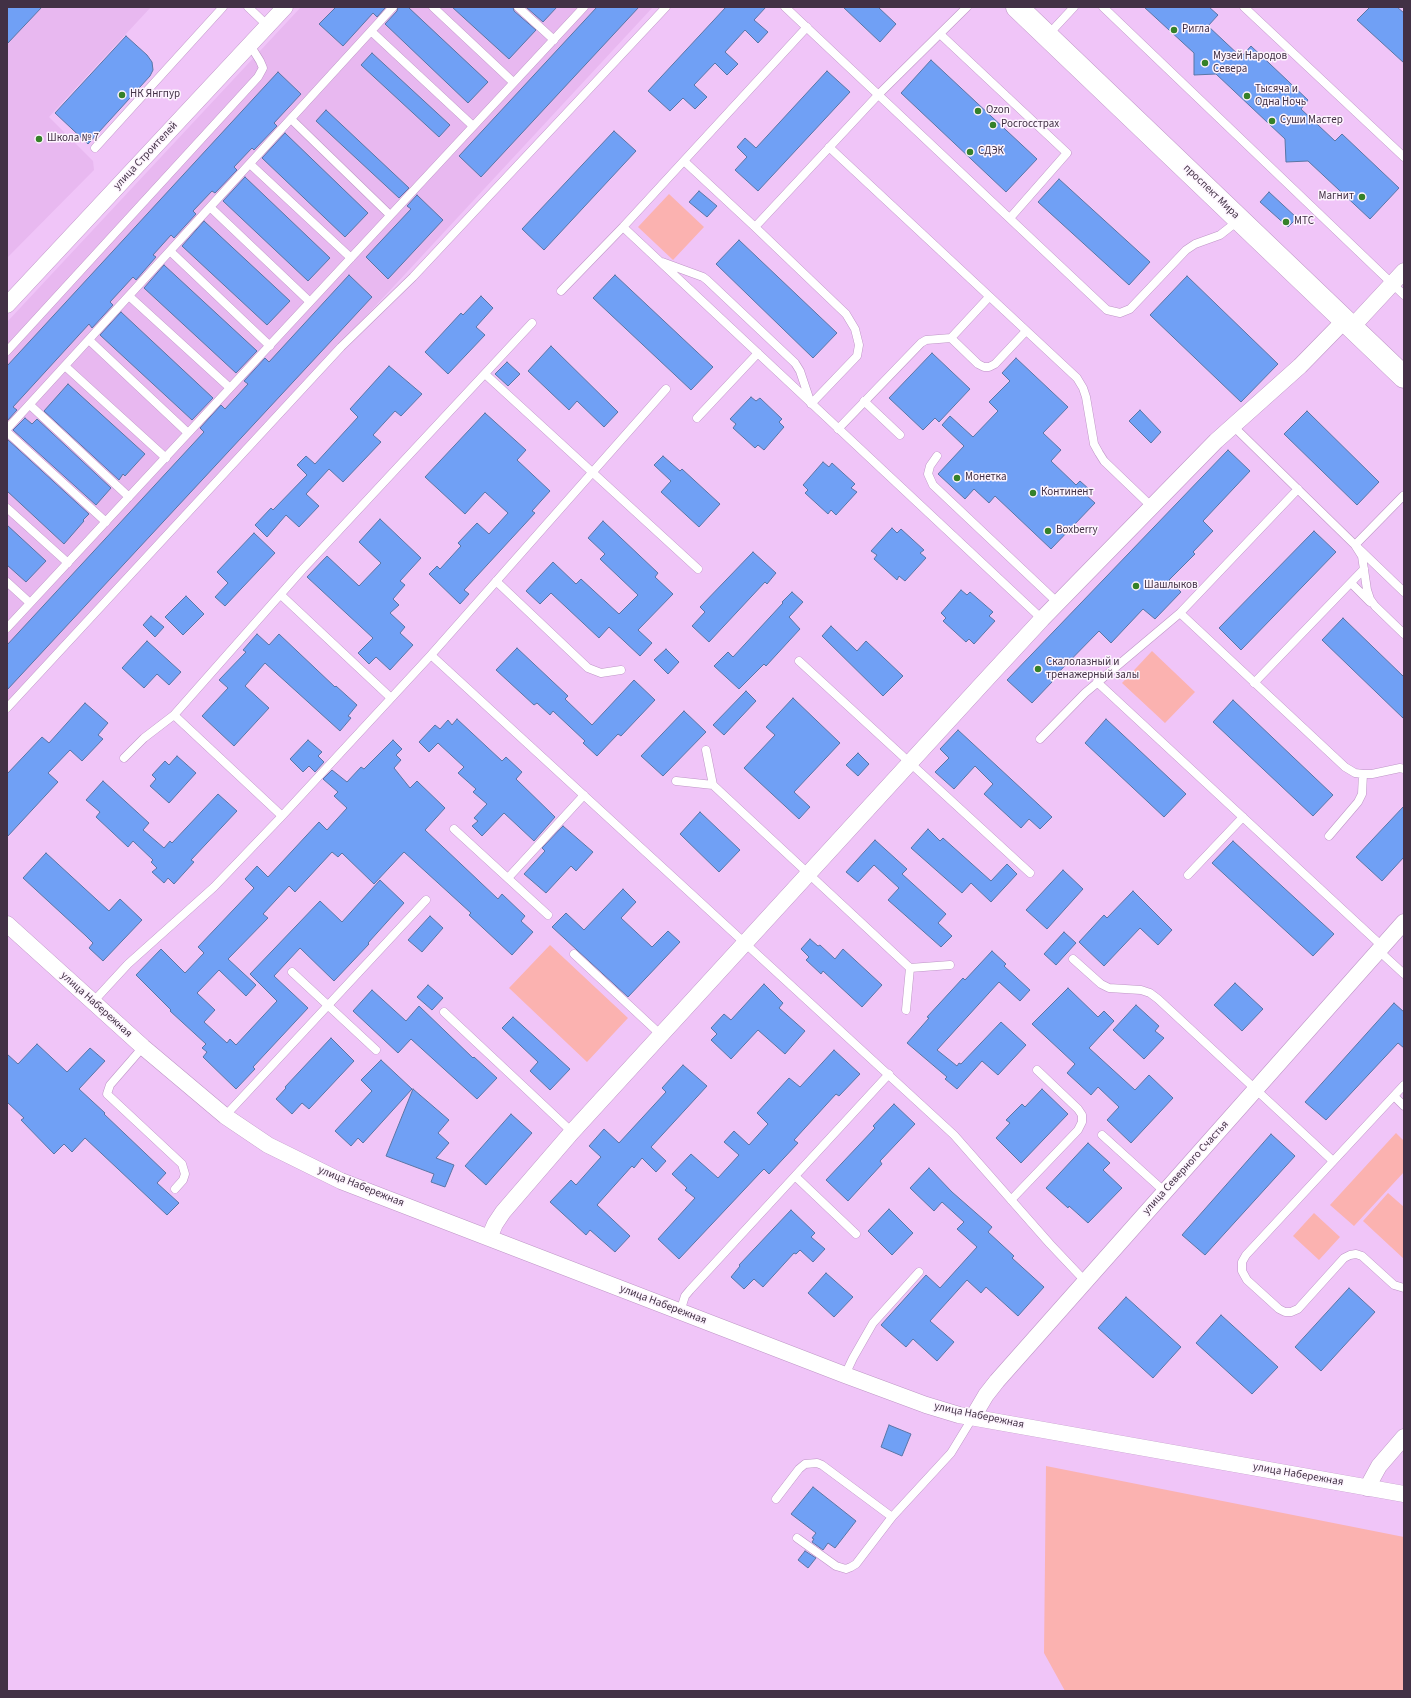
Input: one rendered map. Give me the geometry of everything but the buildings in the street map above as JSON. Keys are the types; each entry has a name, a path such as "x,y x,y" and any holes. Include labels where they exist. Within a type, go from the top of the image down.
{"main road":[{"name":"проспект Мира","path":"1017,7 1404,377"}],"street":[{"name":"улица Строителей","path":"7,305 285,7"},
{"path":"489,1238 495,1224 503,1212 572,1132 1058,603 1232,425 1348,324 1404,271"},
{"name":"улица Северного Счастья","path":"973,1417 997,1380 1256,1091 1404,922"},
{"name":"улица Набережная","path":"7,924 143,1047 224,1116 268,1145 328,1174 680,1312 926,1405 973,1417 1404,1494"},
{"path":"1367,1488 1379,1466 1404,1437"}],"lane":[{"path":"95,148 223,7"},
{"path":"248,7 268,26"},
{"path":"106,522 7,431 30,404 394,7"},
{"path":"433,7 513,82"},
{"path":"518,7 554,40"},
{"path":"7,628 584,7"},
{"path":"7,708 341,347 413,277 666,7"},
{"path":"785,7 1107,310 1120,313 1130,309 1186,250 1195,244 1220,235 1240,220"},
{"path":"755,227 879,94 967,7"},
{"path":"1047,36 1074,7"},
{"path":"1103,7 1404,295"},
{"path":"1244,7 1404,157"},
{"path":"561,291 623,227 807,27"},
{"path":"371,31 473,126"},
{"path":"940,34 1067,153 1010,218"},
{"path":"7,351 258,77 263,68 250,45"},
{"path":"291,119 390,215"},
{"path":"829,147 1077,378 1086,397 1094,444 1099,453 1104,461 1152,507"},
{"path":"684,161 846,314 854,329 859,345 857,356 811,404"},
{"path":"250,164 351,258"},
{"path":"210,207 310,302"},
{"path":"623,227 1042,620"},
{"path":"170,251 270,346"},
{"path":"660,261 707,280 795,363 800,371 811,404"},
{"path":"129,296 230,388"},
{"path":"838,429 921,343 926,340 951,338 989,297"},
{"path":"124,758 144,738 174,715 302,570 532,323"},
{"path":"951,338 978,364 984,367 989,367 995,364 1026,331"},
{"path":"89,340 188,433"},
{"path":"697,418 758,353"},
{"path":"65,366 166,458"},
{"path":"485,374 698,569"},
{"path":"93,1002 128,964 214,887 282,816 431,655 591,472 666,389"},
{"path":"864,401 900,435"},
{"path":"30,404 129,496"},
{"path":"1232,425 1404,592"},
{"path":"937,456 930,466 928,474 933,485 1058,603"},
{"path":"1040,739 1097,682 1180,613 1298,490"},
{"path":"1355,545 1403,496"},
{"path":"7,508 68,563"},
{"path":"1355,545 1362,556 1367,590 1375,606"},
{"path":"1254,683 1364,569"},
{"path":"496,580 588,668 601,673 621,670"},
{"path":"7,582 30,603"},
{"path":"1351,583 1404,634"},
{"path":"281,595 391,698"},
{"path":"1180,613 1345,767 1363,774 1372,774 1400,768 1404,769"},
{"path":"431,655 954,1135 1050,1244 1086,1281"},
{"path":"799,661 1030,873"},
{"path":"1097,682 1243,817 1381,949 1404,974"},
{"path":"174,715 282,816"},
{"path":"706,750 713,785 910,968 950,966"},
{"path":"1329,836 1358,802 1362,794 1363,774"},
{"path":"676,781 713,785"},
{"path":"508,878 584,795"},
{"path":"1188,875 1243,817"},
{"path":"454,829 548,915"},
{"path":"224,1116 426,900"},
{"path":"574,954 661,1035"},
{"path":"1073,959 1102,984 1109,988 1141,990 1154,996 1333,1161"},
{"path":"906,1010 910,968"},
{"path":"292,972 376,1050"},
{"path":"444,1012 572,1132"},
{"path":"143,1047 110,1085 107,1094 182,1164 185,1174 183,1180 175,1189"},
{"path":"1011,1200 1078,1130 1082,1122 1082,1115 1078,1109 1037,1070"},
{"path":"680,1312 690,1290 889,1074"},
{"path":"1404,1085 1246,1255 1242,1262 1242,1271 1247,1280 1279,1309 1285,1312 1291,1312 1298,1309 1344,1258 1350,1255 1356,1254 1362,1256 1394,1285 1404,1288"},
{"path":"1394,1096 1404,1106"},
{"path":"1102,1135 1164,1192"},
{"path":"795,1176 856,1234"},
{"path":"845,1375 873,1323 919,1272"},
{"path":"797,1538 836,1566 846,1569 856,1564 892,1517 951,1453 973,1417"},
{"path":"776,1499 799,1469 805,1464 817,1463 822,1465 892,1517"}],"shaded area":[{"name":"Школа № 7","path":"7,7 151,7 49,117 93,161 94,170 7,258"},
{"path":"301,7 653,7 7,703 7,322"},
{"path":"669,194 704,227 673,260 638,227"},
{"path":"1152,651 1195,692 1165,723 1122,683"},
{"path":"550,945 628,1018 587,1062 509,988"},
{"path":"1396,1133 1404,1141 1404,1172 1354,1226 1330,1205"},
{"path":"1388,1193 1404,1207 1404,1259 1363,1221"},
{"path":"1314,1213 1340,1237 1319,1260 1293,1236"},
{"path":"1046,1466 1404,1537 1404,1691 1065,1691 1044,1653"}],"place":[{"name":"Ригла","path":"1174,30"},
{"name":"Музей Народов Севера","path":"1205,63"},
{"name":"НК Янгпур","path":"122,95"},
{"name":"Тысяча и Одна Ночь","path":"1247,96"},
{"name":"Ozon","path":"978,111"},
{"name":"Суши Мастер","path":"1272,121"},
{"name":"Росгосстрах","path":"993,125"},
{"name":"Школа № 7","path":"39,139"},
{"name":"СДЭК","path":"970,152"},
{"name":"Магнит","path":"1362,197"},
{"name":"МТС","path":"1286,222"},
{"name":"Монетка","path":"957,478"},
{"name":"Континент","path":"1033,493"},
{"name":"Boxberry","path":"1048,531"},
{"name":"Шашлыков","path":"1136,586"},
{"name":"Скалолазный и тренажерный залы","path":"1038,669"}]}
